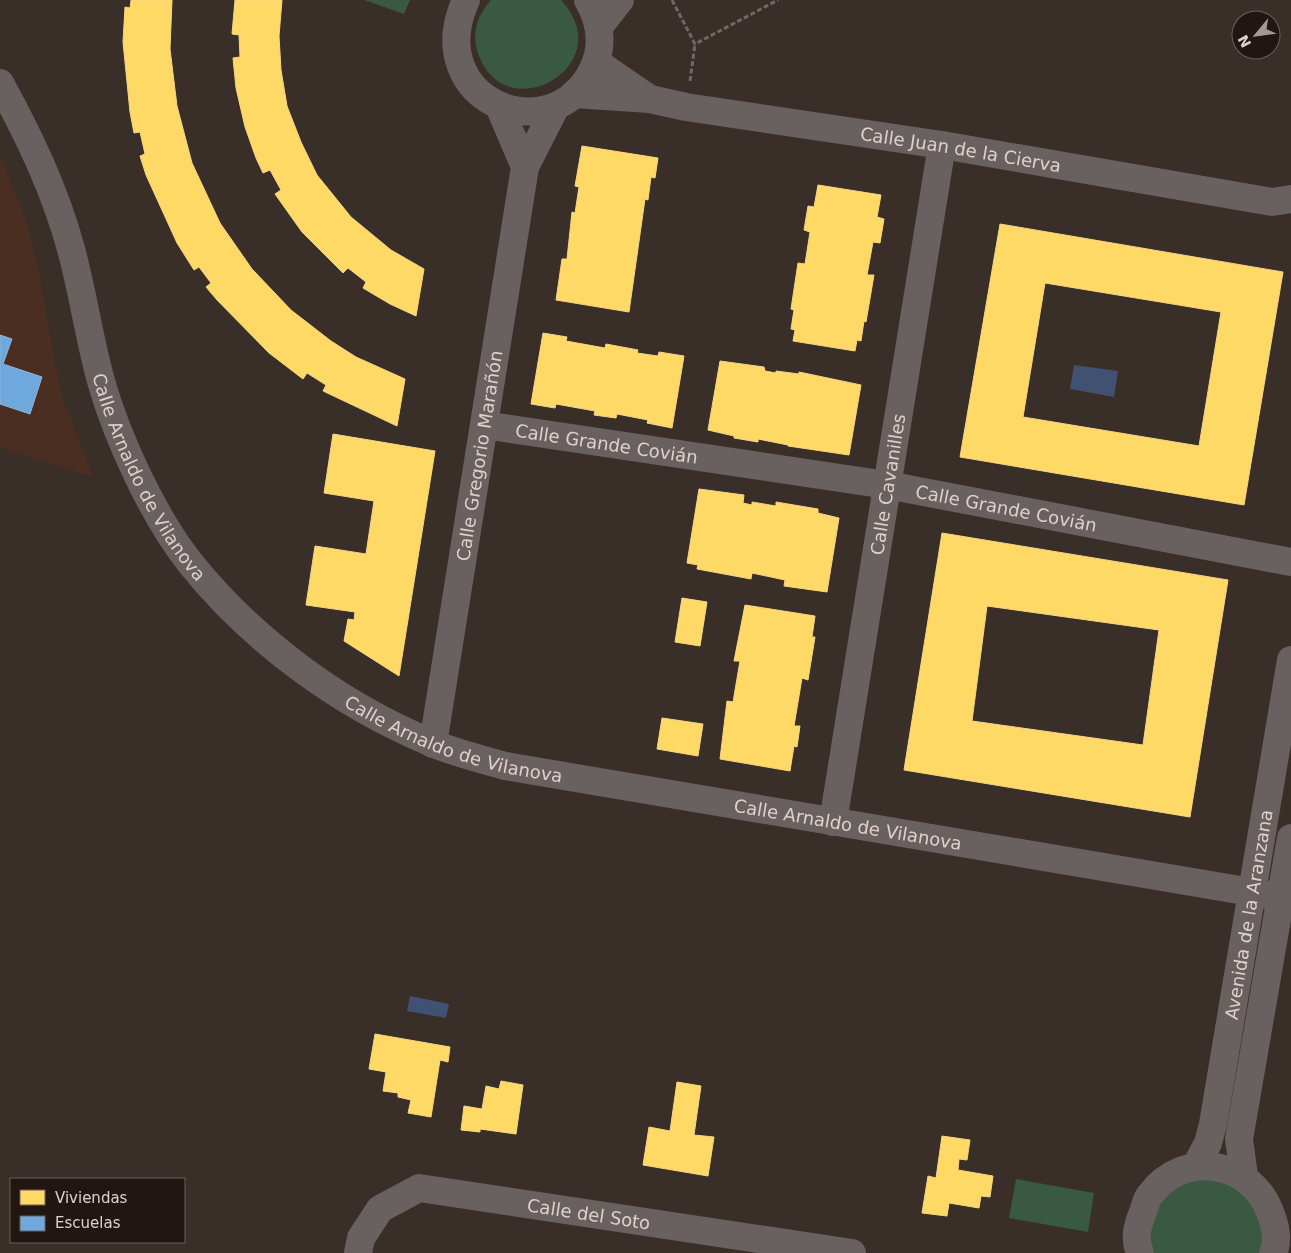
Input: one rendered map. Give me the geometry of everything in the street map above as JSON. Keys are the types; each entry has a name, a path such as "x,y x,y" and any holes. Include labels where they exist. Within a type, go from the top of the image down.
{"street":[{"path":"466,0 458,18 455,39 458,60 467,79 481,95 499,106 525,167"},
{"path":"588,0 599,27 600,44 596,62"},
{"path":"599,27 620,0"},
{"name":"Calle Juan de la Cierva","path":"596,62 650,99"},
{"name":"Calle Gregorio Marañón","path":"433,744 525,167 565,100 588,80 596,62"},
{"name":"Calle Arnaldo de Vilanova","path":"0,83 27,132 48,182 71,248 102,383 125,445 148,496 190,563 241,618 304,672 380,718 433,744 505,766 1281,897"},
{"name":"Calle Juan de la Cierva","path":"499,106 518,111 537,111 565,100 650,99 686,107 942,145 1285,205"},
{"name":"Calle Cavanilles","path":"833,822 942,145"},
{"name":"Calle Grande Covián","path":"484,425 887,485 1291,562"},
{"name":"Avenida de la Aranzana","path":"1196,1166 1208,1143 1213,1124 1291,660"},
{"name":"Avenida de la Aranzana","path":"1244,1176 1239,1139 1291,838"},
{"path":"1134,1250 1138,1225 1149,1195 1168,1177 1196,1166 1222,1168 1244,1176 1264,1196 1275,1225 1273,1253"},
{"name":"Calle del Soto","path":"358,1253 361,1238 380,1209 418,1188 852,1253"}],"path":[{"path":"672,0 695,44 686,107"},
{"path":"695,44 778,0"}],"shaded area":[{"path":"0,155 28,226 63,399 93,477 0,447"}],"green space":[{"path":"364,0 410,0 404,14"},
{"path":"491,0 561,0 576,24 577,47 568,66 552,80 532,88 511,87 492,76 478,53 475,38 479,18"},
{"path":"1200,1177 1232,1181 1263,1216 1263,1253 1153,1253 1151,1227 1160,1202 1174,1187"},
{"path":"1016,1179 1094,1193 1088,1232 1009,1218"}],"water":[{"path":"1074,365 1118,371 1114,397 1070,389"},
{"path":"410,996 449,1004 446,1018 407,1011"}],"building: Viviendas":[{"path":"131,0 172,0 170,49 177,106 192,163 220,223 252,269 291,310 331,341 356,357 405,379 397,426 323,391 326,385 307,373 303,379 269,353 206,287 211,283 199,267 194,270 177,243 146,175 140,156 145,154 140,132 134,133 130,112 123,42 125,7 130,8"},
{"path":"235,0 282,0 279,36 281,70 287,106 301,142 317,175 351,217 391,250 424,269 416,316 390,304 363,288 366,282 348,268 343,273 302,232 275,194 281,190 270,170 263,173 256,158 245,127 236,88 233,58 240,57 239,35 232,34"},
{"path":"582,146 658,158 655,178 651,177 648,200 645,199 629,312 556,300 562,259 567,259 572,212 575,213 579,187 575,186"},
{"path":"818,185 881,195 877,217 884,219 880,243 873,242 867,275 874,275 866,322 864,321 861,341 857,340 855,351 793,341 795,330 791,329 794,310 791,309 798,263 805,264 810,232 804,230 808,206 814,207"},
{"path":"1000,224 1283,272 1244,505 960,457","holes":["1045,283 1221,312 1199,446 1023,417"]},
{"path":"543,333 567,337 566,341 605,348 606,344 638,350 637,353 658,356 659,352 684,356 672,428 647,423 648,420 617,414 616,418 594,415 595,411 556,404 555,408 531,404"},
{"path":"720,361 764,367 765,371 776,373 776,371 799,374 799,372 861,385 849,455 788,446 758,439 758,442 734,438 734,436 708,430"},
{"path":"333,434 435,451 399,676 344,641 348,619 354,620 355,612 306,605 315,546 366,554 374,501 324,493"},
{"path":"699,489 744,495 743,503 752,505 752,502 776,506 776,502 818,509 818,513 839,518 827,592 784,586 785,580 752,573 751,579 697,569 698,565 687,563"},
{"path":"942,533 1228,580 1190,817 904,770","holes":["987,606 1159,630 1143,745 972,721"]},
{"path":"682,598 707,602 700,646 675,642"},
{"path":"745,605 815,616 812,637 815,637 808,680 802,678 794,726 800,726 797,747 794,746 790,771 720,759 727,701 733,702 740,661 734,661"},
{"path":"662,718 703,724 698,756 657,749"},
{"path":"375,1034 450,1047 448,1062 440,1060 431,1117 408,1113 411,1100 398,1097 398,1093 383,1091 386,1072 369,1069"},
{"path":"501,1081 523,1085 516,1134 480,1129 480,1132 461,1130 464,1106 482,1109 486,1086 499,1089"},
{"path":"677,1082 701,1086 694,1135 714,1137 708,1176 643,1165 649,1127 670,1131"},
{"path":"942,1136 970,1140 967,1160 959,1159 958,1170 993,1176 990,1197 981,1196 979,1208 949,1203 947,1216 922,1213 928,1176 936,1178"}],"building: Escuelas":[{"path":"0,335 12,339 3,364 42,377 30,414 0,404"}]}
